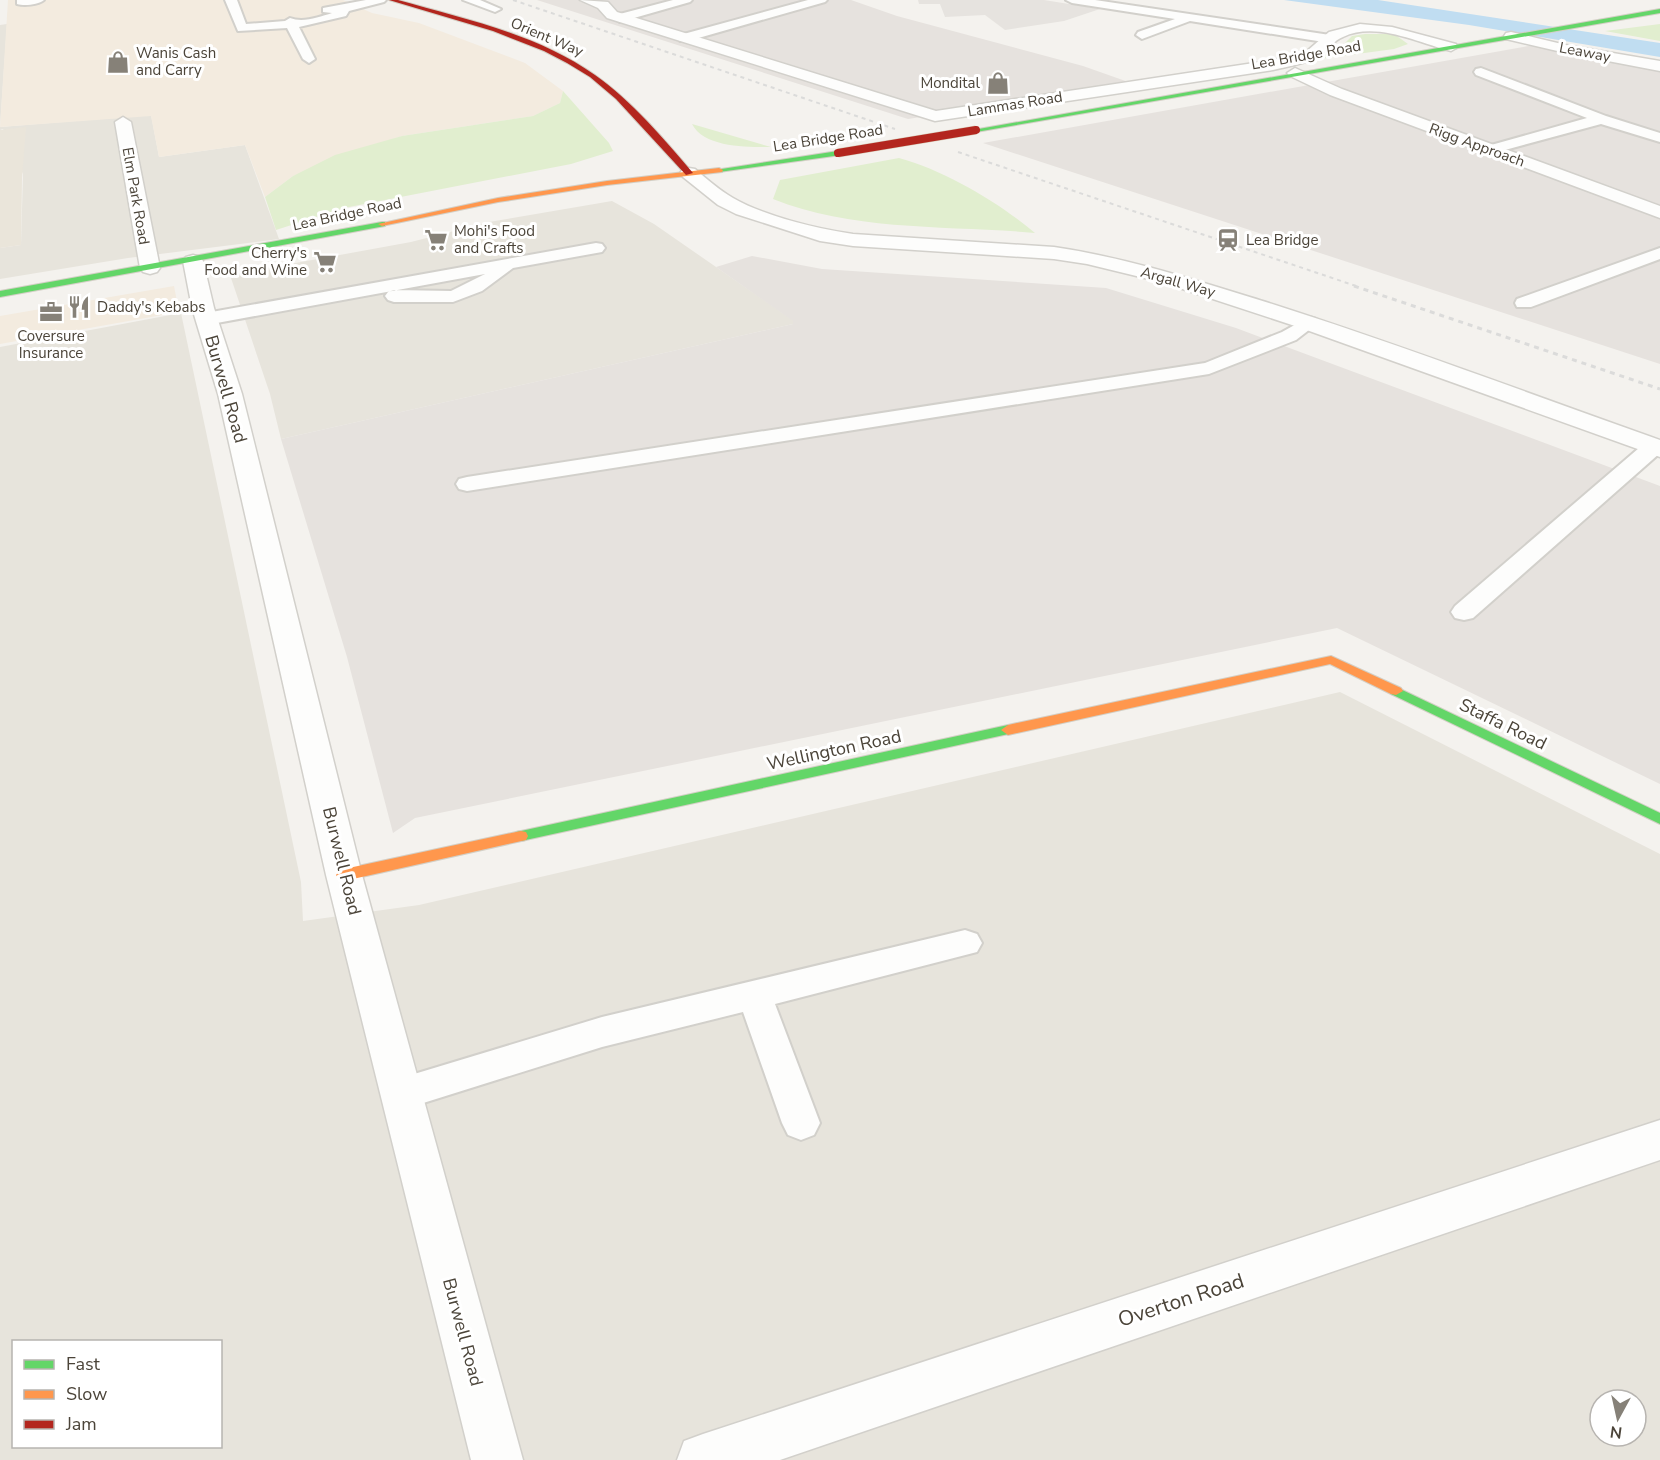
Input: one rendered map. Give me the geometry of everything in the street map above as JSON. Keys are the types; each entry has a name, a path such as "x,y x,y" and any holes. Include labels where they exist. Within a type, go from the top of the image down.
{"main road":[{"name":"Orient Way","path":"392,0 519,41 580,69 616,98 688,173"},
{"name":"Lea Bridge Road","path":"0,294 194,261 341,233 479,203 587,186 838,153 1653,12"},
{"name":"Wellington Road","path":"344,875 1331,660"},
{"name":"Staffa Road","path":"1331,660 1660,819"}],"street":[{"name":"Lammas Road","path":"587,0 603,5 612,15 620,18 935,116 1273,65 1315,52 1329,39 1347,31 1385,29 1412,33 1451,47"},
{"name":"Leaway","path":"1516,35 1566,49 1660,66"},
{"name":"Rigg Approach","path":"1295,73 1336,92 1660,212"},
{"name":"Elm Park Road","path":"123,122 150,268"},
{"name":"Argall Way","path":"688,173 725,201 743,210 820,235 896,243 1014,249 1087,258 1168,278 1309,323 1657,448"},
{"name":"Burwell Road","path":"194,261 206,319 230,394 344,875 497,1460"},
{"name":"Overton Road","path":"703,1460 1660,1140"}],"lane":[{"path":"21,2 38,0"},
{"path":"231,0 242,28 321,20 342,14 344,9 380,0"},
{"path":"469,0 495,9"},
{"path":"620,18 686,0"},
{"path":"684,38 821,0"},
{"path":"1072,0 1329,39"},
{"path":"1653,12 1660,17"},
{"path":"1142,35 1188,18"},
{"path":"290,22 309,59"},
{"path":"1481,72 1601,119 1660,138"},
{"path":"1489,150 1601,119"},
{"path":"206,319 341,294 445,299 457,297 477,288 510,263 596,248"},
{"path":"1524,303 1660,253"},
{"path":"467,484 1209,368 1289,336 1309,323"},
{"path":"1464,612 1657,448"},
{"path":"401,1094 602,1032 965,943"},
{"path":"754,994 801,1123"}],"shaded area":[{"path":"8,0 343,0 372,13 419,23 525,63 563,91 560,103 533,116 402,136 293,176 265,197 245,145 159,157 151,116 0,127"},
{"path":"537,0 851,0 897,16 1083,66 1134,84 908,119"},
{"path":"918,0 1044,0 1100,9 1064,21 1005,30 985,15 945,17 940,4 919,4"},
{"path":"7,24 0,127 0,25"},
{"path":"1551,42 1660,62 1660,364 983,143"},
{"path":"151,115 159,157 245,145 279,239 128,258 0,279 0,248 21,245 23,174 3,129 0,130 0,127"},
{"path":"26,127 22,178 21,245 0,248 0,130"},
{"path":"612,201 654,224 794,321 793,324 281,439 270,394 230,275 411,242 489,222"},
{"path":"752,256 822,269 1106,288 1236,328 1660,486 1660,784 1337,628 415,818 393,833 347,657 281,439 793,324 793,321 716,267"},
{"path":"174,286 179,312 0,344 0,316"},
{"path":"181,313 301,882 303,921 419,905 1340,692 1660,854 1660,1460 0,1460 0,347"}],"green space":[{"path":"1660,24 1660,41 1605,31"},
{"path":"1394,34 1408,44 1394,49 1305,61 1343,45 1352,36"},
{"path":"563,91 609,143 613,151 571,164 344,208 276,230 265,197 293,176 335,155 402,136 533,116 560,103"},
{"path":"692,124 771,147 739,146 716,142 698,132"},
{"path":"899,158 953,179 1005,210 1035,233 869,222 805,210 773,199 780,180"}],"water":[{"path":"1284,0 1378,0 1660,43 1660,57 1469,25"}],"railway":[{"path":"513,0 895,129"},
{"path":"958,152 1359,287"},
{"path":"1354,286 1660,389"}],"traffic: fast":[{"path":"976,130 1660,11"},
{"path":"719,170 838,153"},
{"path":"0,294 382,224"},
{"path":"1396,691 1660,819"},
{"path":"521,836 1008,730"}],"traffic: slow":[{"path":"382,224 498,200 607,183 719,170"},
{"path":"1008,730 1331,660 1396,691"},
{"path":"344,875 521,836"}],"traffic: jam":[{"path":"392,0 521,39 570,62 592,76 618,98 689,173"},
{"path":"838,153 976,130"}],"place":[{"name":"Wanis Cash and Carry","path":"118,62"},
{"name":"Mondital","path":"998,83"},
{"name":"Mohi's Food and Crafts","path":"436,240"},
{"name":"Lea Bridge","path":"1228,240"},
{"name":"Cherry's Food and Wine","path":"325,262"},
{"name":"Daddy's Kebabs","path":"79,307"},
{"name":"Coversure Insurance","path":"51,312"}]}
